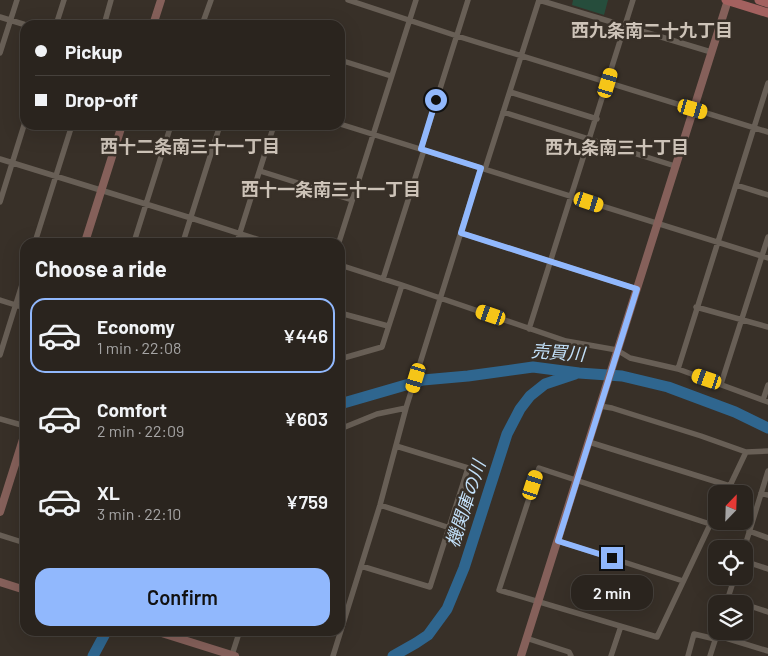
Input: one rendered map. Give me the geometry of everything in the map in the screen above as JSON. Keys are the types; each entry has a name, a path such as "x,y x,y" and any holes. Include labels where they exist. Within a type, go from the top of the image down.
{"main road":[{"path":"727,0 768,13"},
{"path":"759,0 768,3"}],"street":[{"path":"0,53 17,0"},
{"path":"58,20 64,0"},
{"path":"105,20 111,0"},
{"path":"155,20 161,0"},
{"path":"204,20 211,0"},
{"path":"348,0 456,36 768,132"},
{"path":"340,238 416,0"},
{"path":"383,278 468,0"},
{"path":"345,617 380,506 407,406 440,298 539,0 711,52"},
{"path":"530,329 633,0"},
{"path":"521,656 727,0"},
{"path":"0,17 20,23"},
{"path":"345,62 391,76"},
{"path":"678,369 768,83"},
{"path":"510,92 596,119"},
{"path":"503,112 676,166"},
{"path":"345,126 765,257"},
{"path":"0,202 22,130"},
{"path":"36,238 70,130"},
{"path":"86,238 120,130"},
{"path":"135,238 169,130"},
{"path":"184,238 218,130"},
{"path":"238,238 272,130"},
{"path":"0,159 252,238"},
{"path":"260,171 352,200"},
{"path":"736,185 768,195"},
{"path":"461,233 637,289"},
{"path":"721,384 765,257 768,236"},
{"path":"345,267 402,284 566,341 678,369 766,401 768,385"},
{"path":"345,358 382,347 402,284"},
{"path":"0,355 20,292"},
{"path":"0,300 20,306"},
{"path":"696,307 768,327"},
{"path":"345,313 388,326"},
{"path":"601,402 612,408 746,452 768,451"},
{"path":"345,426 377,414 407,406"},
{"path":"0,418 20,424"},
{"path":"589,442 727,485"},
{"path":"361,566 430,587 468,468 396,446"},
{"path":"0,512 20,449"},
{"path":"730,485 746,452"},
{"path":"708,523 539,468 500,590 658,637 708,528"},
{"path":"746,540 768,471"},
{"path":"761,493 768,495"},
{"path":"380,506 450,528"},
{"path":"749,531 768,538"},
{"path":"0,535 20,541"},
{"path":"558,541 683,581"},
{"path":"753,564 768,569"},
{"path":"0,582 20,588"},
{"path":"753,607 768,612"},
{"path":"611,656 621,626"},
{"path":"688,656 694,634 708,635"},
{"path":"178,636 234,655 239,636"},
{"path":"333,656 339,636"},
{"path":"526,638 568,652 571,656"},
{"path":"710,656 715,640"},
{"path":"732,640 768,651"}],"green space":[{"path":"573,0 608,0 604,15 572,5"}],"waterway":[{"name":"売買川","path":"345,403 423,380 533,367 622,376 668,387 735,412 768,428"},
{"name":"機関庫の川","path":"393,656 428,635 447,609 464,568 507,434 520,409 530,396 545,384 575,374"},
{"name":"売買川","path":"93,656 104,636"}],"district":[{"name":"西九条南二十九丁目","path":"652,31"},
{"name":"西十二条南三十一丁目","path":"190,147"},
{"name":"西九条南三十丁目","path":"617,148"},
{"name":"西十一条南三十一丁目","path":"331,190"}],"route":[{"path":"436,100 421,149 481,168 461,233 637,289 558,541 612,558"}]}
